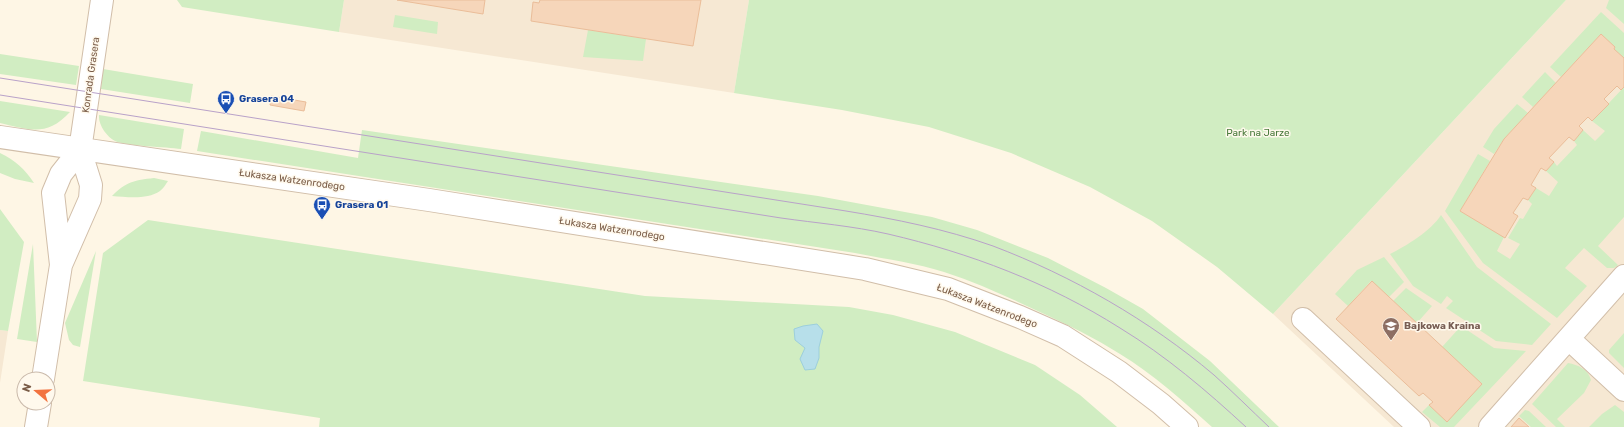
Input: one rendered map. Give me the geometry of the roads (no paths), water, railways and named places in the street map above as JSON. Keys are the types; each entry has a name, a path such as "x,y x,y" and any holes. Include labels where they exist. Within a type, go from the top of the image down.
{"street":[{"name":"Konrada Grasera","path":"44,371 61,265 90,199 91,185 80,150 102,0"},
{"name":"Łukasza Watzenrodego","path":"0,138 421,198 858,268 948,289 1020,317 1063,336 1119,372 1161,404 1187,427"},
{"name":"Konrada Grasera","path":"61,265 53,194 61,174 80,150"},
{"path":"1490,427 1624,276"},
{"path":"1303,319 1420,427"},
{"path":"1569,339 1624,390"},
{"path":"36,427 39,411"}],"water":[{"path":"817,324 823,331 819,347 819,358 815,369 805,370 800,359 805,348 795,340 794,329"}],"tram line":[{"path":"0,78 846,211 901,221 957,234 1023,258 1081,285 1109,301 1163,336 1189,355 1214,375 1269,427"},
{"path":"0,95 781,218 861,229 919,242 949,250 1008,271 1037,283 1093,312 1154,350 1170,362 1246,427"}],"place":[{"name":"Grasera 04","path":"226,114"},
{"name":"Grasera 01","path":"322,220"},
{"name":"Bajkowa Kraina","path":"1391,341"}],"park label":[{"name":"Park na Jarze","path":"1258,133"}]}
